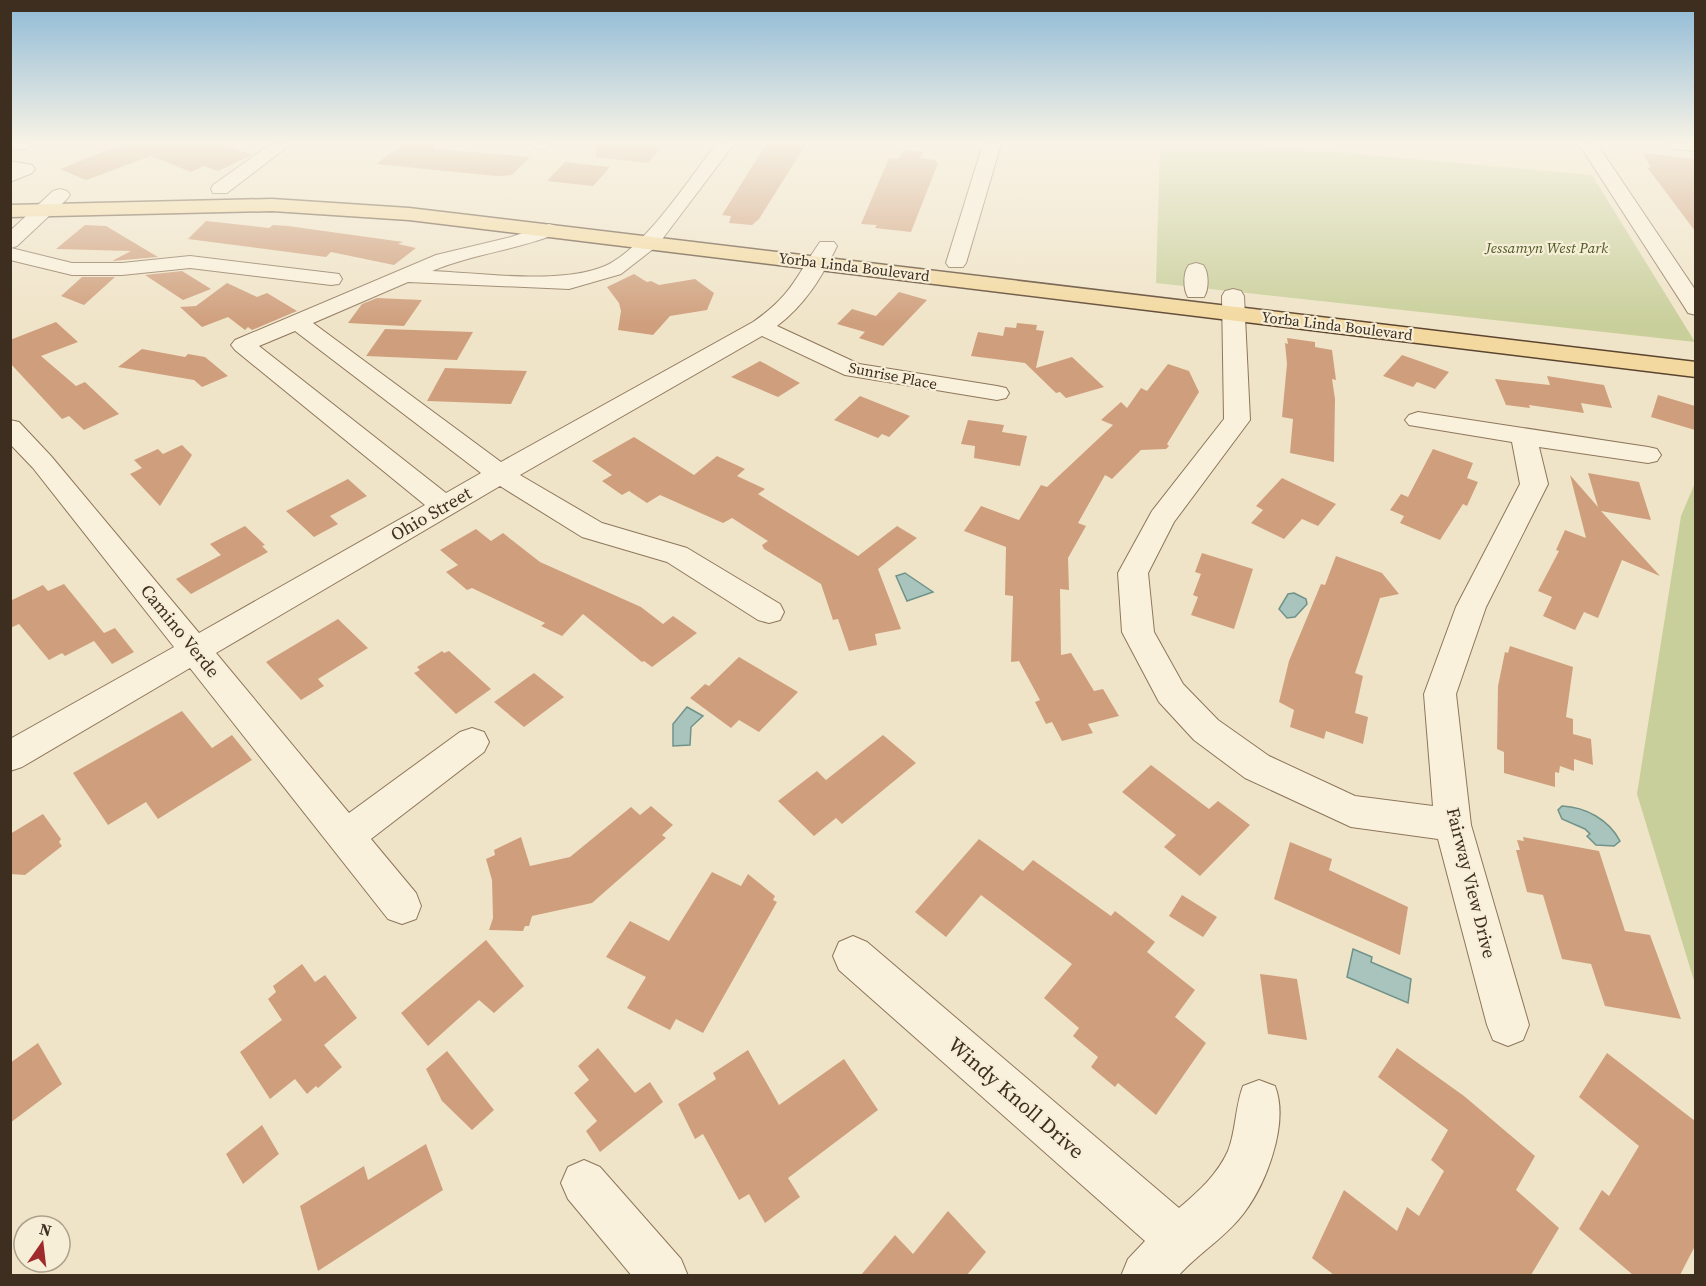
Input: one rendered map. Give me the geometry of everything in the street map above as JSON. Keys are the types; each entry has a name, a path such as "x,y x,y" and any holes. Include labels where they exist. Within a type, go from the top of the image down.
{"main road":[{"name":"Yorba Linda Boulevard","path":"446,204 656,234 1234,305 1695,370"},
{"name":"Yorba Linda Boulevard","path":"10,211 272,205 409,213 549,230 656,234"},
{"name":"Yorba Linda Boulevard","path":"823,254 957,263 1196,292 1234,305 1695,351"}],"street":[{"path":"10,242 51,204"},
{"path":"402,277 569,283 614,270 656,234 679,204"},
{"path":"957,263 974,204"},
{"path":"1627,204 1695,308"},
{"path":"444,506 243,345 443,259 517,242 549,230"},
{"path":"10,254 72,269 122,269 190,262 331,279"},
{"name":"Ohio Street","path":"10,757 444,506 761,327 783,313 802,292 823,254"},
{"path":"1196,269 1196,292"},
{"path":"1234,305 1237,420 1162,518 1133,573 1138,632 1171,693 1206,730 1257,767 1351,811 1453,825"},
{"path":"297,322 501,475 592,530 677,555 769,612"},
{"name":"Sunrise Place","path":"761,327 853,370 997,393"},
{"path":"1418,420 1648,455"},
{"name":"Camino Verde","path":"10,428 42,462 402,906"},
{"name":"Fairway View Drive","path":"1508,1026 1453,825 1440,694 1471,607 1533,484 1524,437"},
{"path":"346,837 472,742"},
{"name":"Windy Knoll Drive","path":"853,956 1179,1239"},
{"path":"1145,1275 1179,1239 1223,1202 1250,1157 1259,1102"},
{"path":"584,1183 664,1275"}],"green space":[{"name":"Jessamyn West Park","path":"1158,204 1610,204 1695,342 1156,283"},
{"path":"1695,483 1695,984 1637,794 1681,516"}],"water":[{"path":"905,573 933,592 907,601 896,576"},
{"path":"1294,593 1306,599 1307,604 1295,617 1287,618 1279,609 1288,594"},
{"path":"687,707 703,716 691,727 690,745 673,746 673,724"},
{"path":"1562,806 1580,809 1596,816 1610,827 1620,841 1614,846 1596,845 1587,836 1590,834 1585,829 1562,819 1558,810"},
{"path":"1353,949 1372,957 1371,962 1411,979 1408,1003 1347,977"}],"building":[{"path":"729,204 768,204 759,219 752,225 729,223 731,216 722,215"},
{"path":"869,204 922,204 911,232 861,224"},
{"path":"1675,204 1695,204 1695,231"},
{"path":"206,221 269,228 273,225 288,226 403,242 398,244 416,248 394,265 331,252 326,257 188,239"},
{"path":"85,225 106,226 158,257 112,261 131,251 56,249"},
{"path":"182,271 211,289 183,300 145,275"},
{"path":"634,274 647,282 651,281 659,285 695,279 714,293 707,310 670,316 653,335 618,330 621,311 619,303 607,287"},
{"path":"82,277 115,277 84,305 61,296"},
{"path":"227,283 257,297 267,293 297,311 252,330 248,327 245,330 228,317 202,327 180,307 196,306"},
{"path":"899,292 927,300 883,346 859,338 865,332 837,324 852,309 876,316"},
{"path":"377,298 422,300 404,326 348,323 362,304"},
{"path":"56,322 78,342 41,356 76,386 85,382 119,414 84,430 69,416 62,419 10,363 10,340"},
{"path":"1017,323 1037,325 1036,330 1044,331 1036,368 1072,357 1104,387 1066,398 1060,392 1056,393 1025,363 971,356 978,332 1003,336 1005,327 1016,328"},
{"path":"385,329 473,332 457,360 366,356"},
{"path":"1287,338 1315,342 1315,347 1332,350 1336,380 1332,379 1335,399 1334,462 1290,453 1293,419 1282,417"},
{"path":"142,349 185,357 188,354 205,357 228,376 202,387 194,380 118,367"},
{"path":"1402,355 1449,372 1435,389 1417,382 1413,387 1383,376"},
{"path":"760,361 800,383 778,397 731,377"},
{"path":"1168,364 1189,371 1199,392 1166,449 1141,450 1112,479 1105,475 1078,523 1086,526 1068,558 1069,590 1060,589 1061,655 1071,653 1094,691 1103,689 1119,716 1088,724 1093,733 1062,741 1052,722 1046,724 1035,702 1040,700 1019,661 1011,662 1013,596 1005,595 1006,547 964,531 981,506 1019,520 1041,485 1047,487 1113,425 1101,420 1121,402 1127,408 1141,388 1147,391"},
{"path":"445,368 527,371 511,404 427,401"},
{"path":"1547,376 1604,385 1612,408 1581,403 1584,413 1529,405 1530,408 1506,405 1495,379 1550,385"},
{"path":"1658,395 1695,406 1695,430 1651,417"},
{"path":"860,396 910,416 889,437 882,434 878,438 834,420"},
{"path":"968,420 1004,425 1002,432 1027,436 1020,466 974,458 975,446 961,444"},
{"path":"634,437 694,475 717,456 745,469 737,476 765,489 758,494 858,556 897,526 917,538 878,569 901,629 875,634 877,645 849,651 838,619 833,620 821,584 764,549 762,545 768,541 732,518 723,523 660,495 647,503 629,491 622,495 602,481 612,475 592,461"},
{"path":"182,445 192,455 160,506 130,474 142,468 134,460 158,449 163,454"},
{"path":"1433,449 1473,463 1467,478 1478,482 1467,506 1463,504 1440,540 1400,523 1404,516 1390,510 1401,494 1408,497"},
{"path":"1588,473 1639,482 1651,520 1601,511 1660,576 1622,560 1598,618 1584,612 1575,630 1543,616 1552,597 1538,591 1559,551 1556,550 1565,530 1586,538 1570,475 1598,507"},
{"path":"1282,478 1336,504 1318,526 1302,519 1284,539 1251,523 1263,510 1256,506"},
{"path":"348,479 367,496 330,516 338,524 314,537 286,511"},
{"path":"245,526 265,545 262,546 268,552 191,594 176,579 221,555 210,544"},
{"path":"476,529 491,541 503,533 540,562 641,607 663,624 673,616 697,633 652,667 642,662 583,614 562,636 541,626 545,623 472,588 467,590 446,572 458,565 440,550"},
{"path":"1202,553 1253,569 1234,629 1191,615 1198,597 1193,595 1201,574 1195,572"},
{"path":"1336,556 1382,573 1399,594 1380,598 1355,673 1363,676 1355,713 1368,717 1363,744 1326,731 1324,739 1290,727 1294,710 1279,702 1289,661 1321,584 1325,585"},
{"path":"64,584 104,633 115,628 134,652 112,664 94,641 65,656 62,653 49,660 19,624 10,628 10,601 43,585 48,591"},
{"path":"338,619 368,648 318,679 324,686 301,700 266,662"},
{"path":"1510,646 1573,667 1566,717 1573,719 1573,734 1591,739 1593,765 1574,759 1574,771 1560,766 1559,773 1555,772 1555,787 1504,773 1504,752 1497,749 1498,686 1505,652 1508,653"},
{"path":"442,651 444,653 449,651 491,689 456,714 414,673 420,670 417,667"},
{"path":"739,657 798,692 759,732 739,720 731,728 690,698 705,684 709,686"},
{"path":"534,673 564,697 524,727 494,702"},
{"path":"182,711 212,748 232,735 252,760 158,819 146,802 108,825 73,773"},
{"path":"883,735 916,763 842,824 836,818 814,836 778,801 817,771 826,780"},
{"path":"1151,765 1209,809 1218,801 1250,825 1200,876 1164,847 1176,835 1122,792"},
{"path":"651,806 673,825 662,835 666,838 592,903 532,916 529,926 525,926 523,931 489,930 493,918 492,880 486,859 495,855 494,850 521,837 530,866 570,857 631,807 640,815"},
{"path":"43,814 61,839 59,842 62,846 25,875 10,874 10,834"},
{"path":"1523,837 1599,851 1625,931 1650,935 1681,1019 1605,1006 1591,964 1562,959 1543,895 1527,892 1516,850 1520,850 1517,840 1524,841"},
{"path":"979,839 1023,871 1033,860 1111,916 1115,911 1155,942 1147,952 1195,990 1175,1017 1206,1043 1156,1115 1118,1083 1115,1087 1091,1067 1098,1057 1073,1036 1079,1028 1044,998 1072,964 981,895 946,937 915,912"},
{"path":"1290,842 1332,859 1329,870 1408,907 1400,955 1274,899"},
{"path":"712,872 741,886 748,874 775,896 773,900 777,902 703,1033 676,1019 670,1030 627,1008 646,977 606,957 630,921 669,941"},
{"path":"1182,895 1217,917 1203,937 1169,916"},
{"path":"486,940 524,986 494,1013 479,1000 428,1046 401,1013"},
{"path":"302,964 315,982 325,975 357,1018 324,1045 342,1067 318,1088 316,1086 307,1094 295,1079 270,1099 240,1052 282,1020 268,999 276,992 273,986"},
{"path":"1260,974 1297,979 1307,1040 1268,1034"},
{"path":"38,1043 62,1084 10,1123 10,1063"},
{"path":"598,1048 635,1093 650,1082 663,1102 600,1152 586,1131 597,1121 574,1093 589,1080 578,1066"},
{"path":"1397,1048 1464,1096 1535,1156 1516,1190 1559,1228 1531,1275 1334,1275 1312,1258 1344,1190 1397,1231 1407,1207 1419,1216 1444,1171 1431,1160 1448,1130 1378,1077"},
{"path":"748,1050 779,1105 844,1059 878,1110 788,1178 800,1197 765,1223 749,1194 739,1200 703,1134 695,1139 678,1104 716,1079 713,1073"},
{"path":"447,1051 494,1110 472,1130 442,1101 426,1069"},
{"path":"1607,1053 1695,1121 1695,1246 1680,1275 1633,1275 1579,1229 1602,1190 1609,1196 1639,1146 1579,1097"},
{"path":"262,1125 279,1154 243,1184 226,1154"},
{"path":"426,1144 443,1190 318,1271 300,1206 364,1166 368,1180"},
{"path":"948,1211 986,1252 967,1275 861,1275 895,1235 913,1254"}]}
